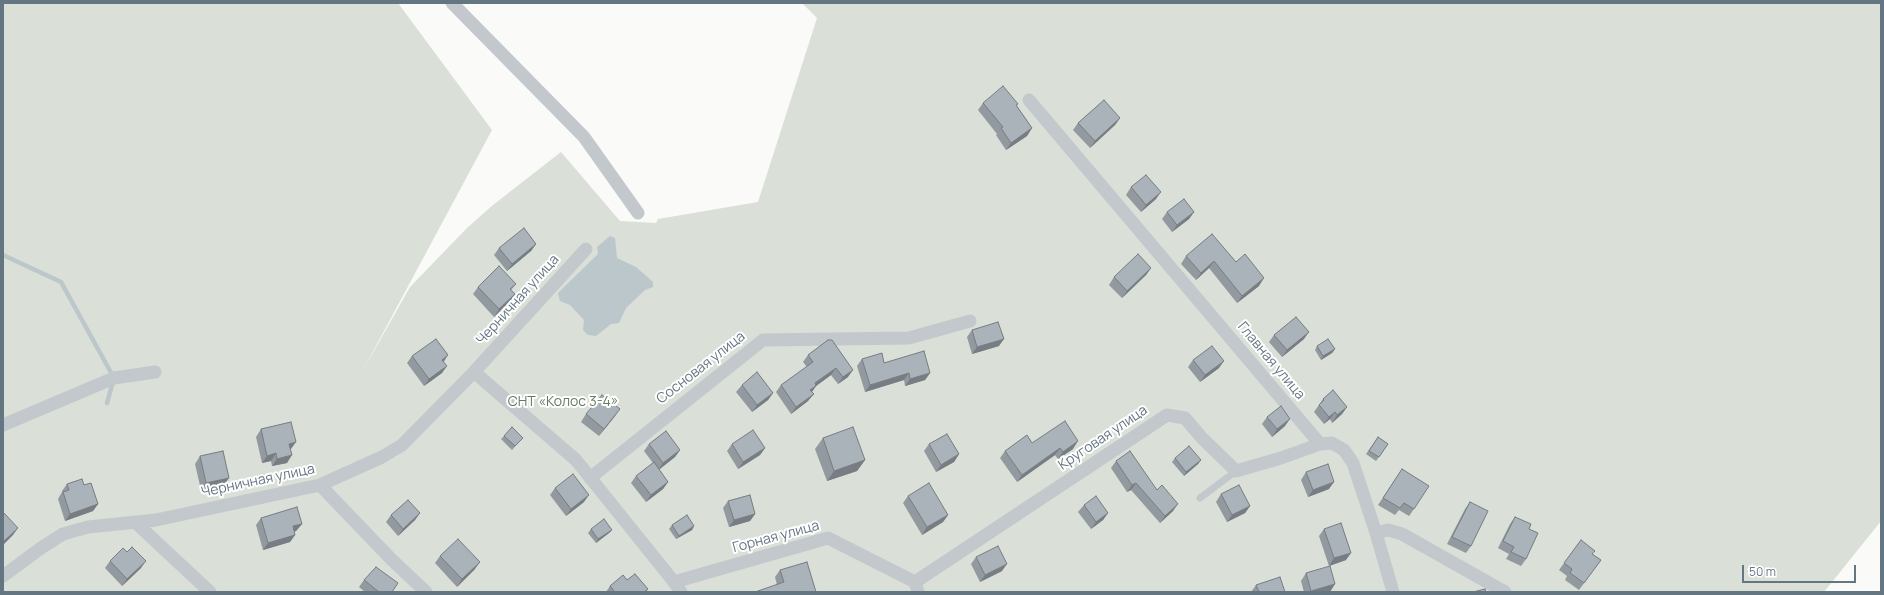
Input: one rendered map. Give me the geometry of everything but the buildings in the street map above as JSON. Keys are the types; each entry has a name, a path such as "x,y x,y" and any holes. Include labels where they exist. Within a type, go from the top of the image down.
{"street":[{"path":"452,3 584,137 638,213"},
{"name":"Главная улица","path":"1029,100 1320,444"},
{"name":"Черничная улица","path":"3,576 63,534 88,526 117,522 136,523 320,485 382,457 402,445 474,372 586,250"},
{"name":"Сосновая улица","path":"590,478 763,340 909,338 970,321"},
{"path":"3,425 114,378 155,372"},
{"path":"474,372 576,460 677,587"},
{"name":"Круговая улица","path":"916,587 1167,415 1185,418 1202,438 1236,471"},
{"path":"1236,471 1281,458 1320,444 1332,443 1344,450 1352,463 1376,533 1393,592"},
{"path":"320,485 390,558 426,592"},
{"path":"136,523 210,592"},
{"path":"1376,533 1388,530 1402,534 1505,592"},
{"name":"Горная улица","path":"677,587 828,538 916,587"}],"lane":[{"path":"1200,498 1236,471"}],"green space":[{"name":"СНТ «Колос 3-4»","path":"3,3 398,3 492,130 362,372 410,287 467,228 493,205 561,152 620,221 656,223 658,219 758,202 817,18 802,3 1881,3 1881,521 1824,592 3,592"}],"shaded area":[{"path":"610,236 615,238 617,258 636,267 653,282 653,287 645,290 626,308 619,323 611,324 596,336 588,335 583,330 584,320 570,305 560,301 558,293 598,254 597,247"}],"waterway":[{"path":"3,255 61,282 114,378 107,403"}]}
